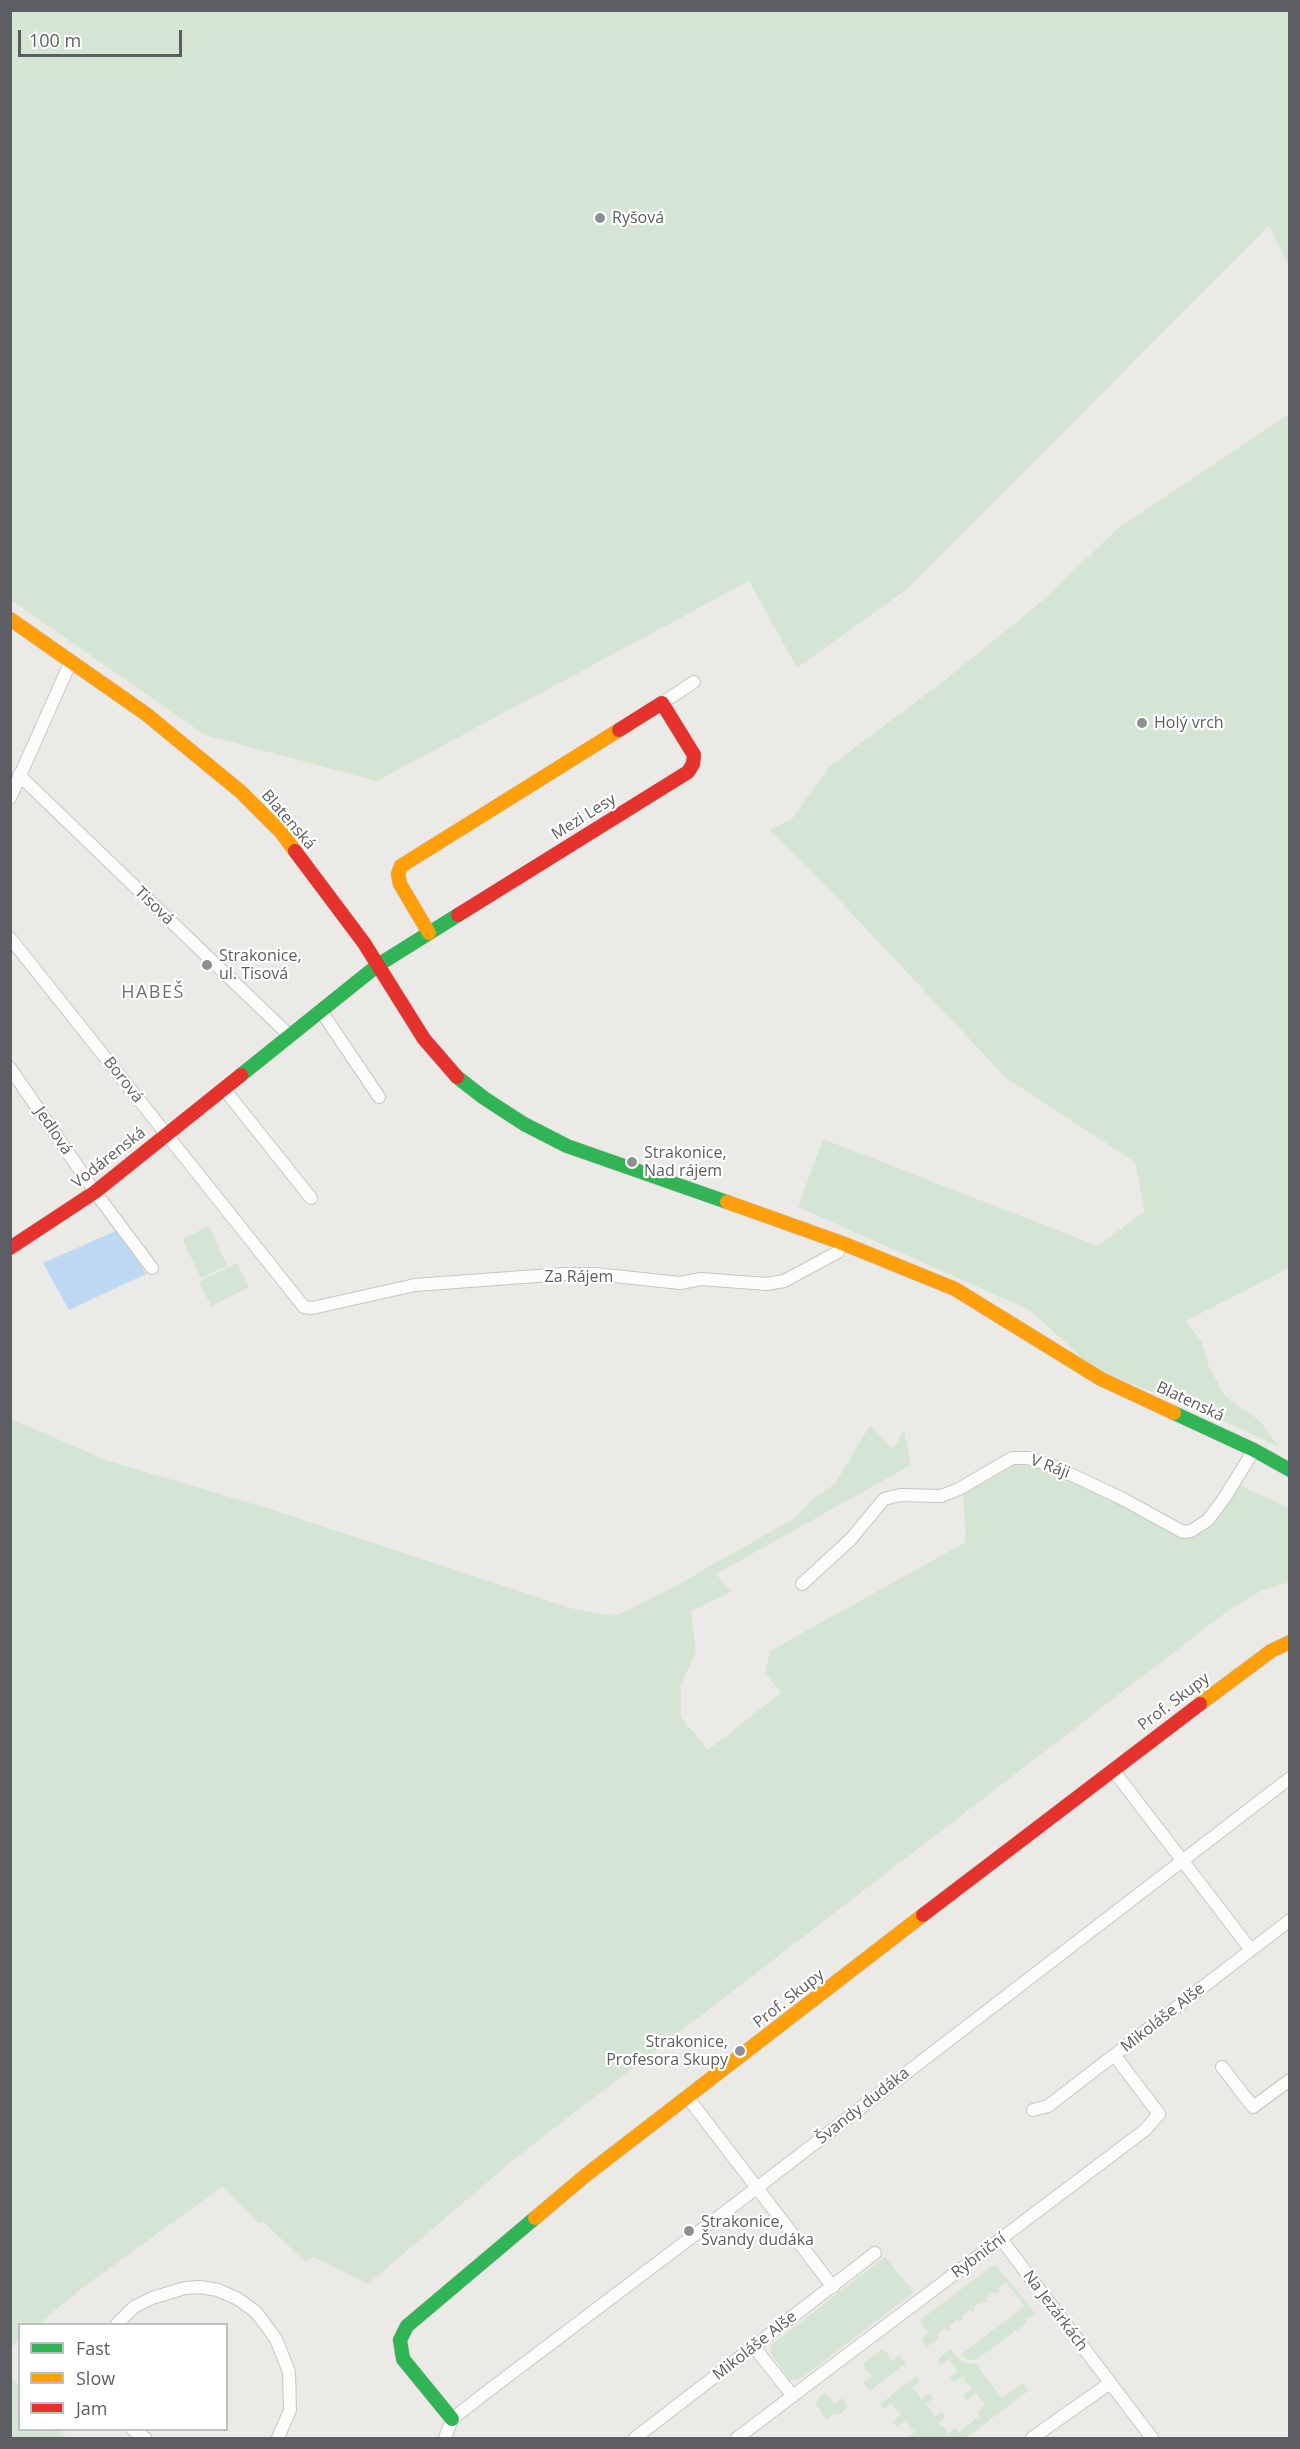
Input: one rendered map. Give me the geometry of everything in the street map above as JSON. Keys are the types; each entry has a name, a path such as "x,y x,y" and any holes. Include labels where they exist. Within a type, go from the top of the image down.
{"street":[{"name":"Blatenská","path":"10,619 146,714 241,792 281,832 378,965 424,1039 455,1075 484,1098 524,1124 567,1146 843,1243 955,1289 1101,1379 1254,1450 1290,1470"},
{"path":"10,798 71,661"},
{"path":"429,933 400,884 398,874 401,866 694,682"},
{"name":"Mezi Lesy","path":"378,965 688,772 693,764 694,754 662,704"},
{"name":"Tisová","path":"19,775 290,1036"},
{"name":"Borová","path":"10,938 303,1307"},
{"name":"Vodárenská","path":"10,1248 95,1192 378,965"},
{"path":"321,1011 378,1097"},
{"name":"Jedlová","path":"10,1068 95,1192 152,1268"},
{"path":"224,1089 311,1198"},
{"name":"Za Rájem","path":"303,1307 312,1308 415,1286 564,1274 595,1274 680,1283 701,1279 767,1284 784,1281 838,1252 843,1243"},
{"name":"V Ráji","path":"802,1584 851,1539 884,1499 900,1495 941,1496 958,1489 1012,1458 1028,1458 1053,1466 1121,1498 1183,1532 1200,1527 1208,1520 1254,1450"},
{"name":"Prof. Skupy","path":"452,2419 404,2359 400,2340 407,2326 586,2175 1113,1770 1271,1651 1290,1642"},
{"path":"1113,1770 1251,1950"},
{"name":"Švandy dudáka","path":"452,2419 1290,1778"},
{"name":"Mikoláše Alše","path":"1033,2110 1048,2106 1290,1920"},
{"name":"Rybniční","path":"737,2439 1145,2130 1160,2114 1114,2056"},
{"path":"1222,2067 1253,2107 1290,2080"},
{"path":"688,2098 833,2286"},
{"name":"Na Jezárkách","path":"1001,2239 1152,2439"},
{"name":"Mikoláše Alše","path":"635,2439 875,2253"},
{"path":"119,2323 134,2307 152,2298 185,2288 200,2287 219,2290 238,2299 256,2312 276,2339 289,2372 290,2410 278,2439"},
{"path":"754,2347 793,2396"},
{"path":"1032,2439 1110,2383"},
{"path":"445,2439 452,2419"}],"green space":[{"path":"11,10 1289,11 1289,267 1269,226 907,589 797,668 749,581 377,781 205,735 11,600"},
{"path":"1289,414 1289,1268 1186,1321 1202,1343 1209,1367 1225,1396 1260,1421 1279,1447 1209,1414 1094,1369 1030,1310 798,1207 823,1139 1098,1246 1145,1211 1135,1162 1006,1078 809,868 769,830 792,819 829,767 950,676 1046,598 1117,529"},
{"path":"209,1226 227,1265 201,1278 182,1239"},
{"path":"237,1263 249,1287 211,1306 199,1282"},
{"path":"11,1419 106,1460 270,1509 574,1609 615,1616 670,1589 795,1518 813,1499 835,1484 870,1425 893,1449 904,1430 911,1465 716,1574 731,1592 691,1611 696,1652 681,1685 681,1717 708,1750 781,1693 765,1673 770,1651 966,1542 963,1491 1018,1455 1185,1533 1239,1485 1289,1508 1289,1582 1261,1591 1225,1613 518,2156 368,2284 313,2257 305,2262 264,2222 259,2223 222,2187 86,2285 39,2323 18,2323 18,2341 11,2348"},
{"path":"885,2257 914,2292 803,2377 790,2379 772,2356 770,2348 772,2344"},
{"path":"996,2265 1035,2313 1025,2320 1026,2323 976,2360 967,2360 960,2355 1025,2306 1006,2282 998,2288 1000,2291 986,2298 988,2301 984,2303 982,2301 974,2307 975,2310 972,2313 970,2310 962,2316 963,2319 960,2322 957,2320 949,2326 951,2329 947,2331 945,2329 937,2335 939,2338 927,2347 921,2339 929,2332 920,2320"},
{"path":"882,2349 891,2361 900,2355 906,2363 870,2391 863,2382 872,2376 863,2364"},
{"path":"951,2349 962,2362 976,2364 1002,2398 1023,2383 1028,2391 966,2438 906,2438 915,2432 906,2420 897,2426 893,2421 901,2414 895,2409 893,2403 884,2409 880,2404 916,2376 920,2381 912,2388 921,2400 929,2393 933,2398 925,2405 934,2417 942,2411 946,2416 938,2423 944,2427 947,2434 956,2428 959,2432 979,2416 977,2412 985,2405 976,2393 967,2400 963,2395 972,2388 963,2376 954,2382 950,2377 958,2371 950,2359 941,2365 937,2360"},
{"path":"10,2376 18,2385 18,2431 60,2431 67,2438 11,2438"},
{"path":"825,2393 834,2405 842,2398 849,2407 837,2416 835,2413 826,2420 816,2404 818,2398"}],"water":[{"path":"118,1230 146,1274 69,1310 43,1263"}],"traffic: fast":[{"path":"241,1075 378,965 458,915"},
{"path":"457,1077 524,1124 567,1146 727,1202"},
{"path":"1174,1413 1254,1450 1290,1470"},
{"path":"452,2419 403,2359 400,2340 407,2326 535,2218"}],"traffic: slow":[{"path":"10,619 146,714 241,792 281,832 295,851"},
{"path":"429,933 400,884 398,874 401,866 619,730"},
{"path":"727,1202 842,1243 955,1289 1101,1379 1174,1413"},
{"path":"1200,1704 1271,1651 1290,1642"},
{"path":"535,2218 586,2175 923,1915"}],"traffic: jam":[{"path":"458,915 688,772 693,764 694,755 662,703 619,730"},
{"path":"295,851 364,943 424,1039 457,1077"},
{"path":"10,1248 95,1192 241,1075"},
{"path":"923,1915 1200,1704"}],"place":[{"name":"Ryšová","path":"600,218"},
{"name":"Holý vrch","path":"1142,723"},
{"name":"Strakonice, ul. Tisová","path":"207,965"},
{"name":"Strakonice, Nad rájem","path":"632,1162"},
{"name":"Strakonice, Profesora Skupy","path":"740,2051"},
{"name":"Strakonice, Švandy dudáka","path":"689,2231"}],"district":[{"name":"HABEŠ","path":"153,993"}]}
